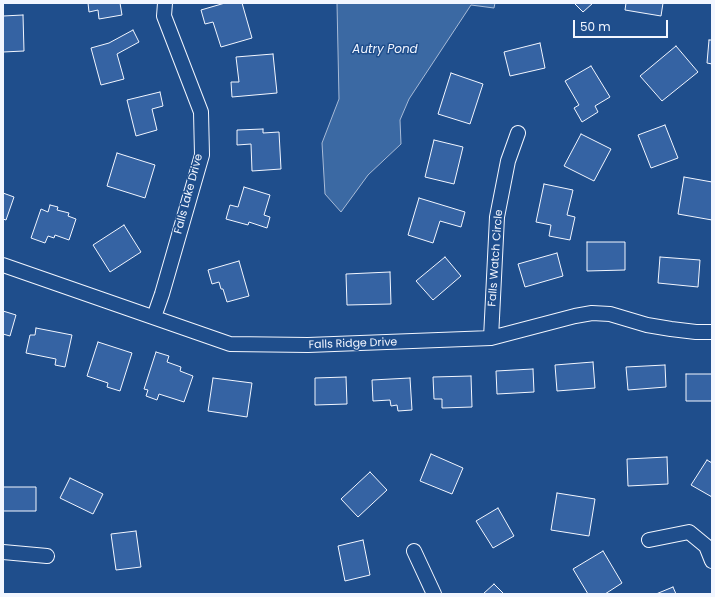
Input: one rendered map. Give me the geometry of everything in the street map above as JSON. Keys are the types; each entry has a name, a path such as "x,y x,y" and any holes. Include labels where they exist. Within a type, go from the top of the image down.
{"street":[{"name":"Falls Lake Drive","path":"154,317 202,155 201,112 164,16 165,3"},
{"name":"Falls Watch Circle","path":"491,338 497,216 508,161 518,133"},
{"name":"Falls Ridge Drive","path":"3,264 230,344 308,346 491,338 592,313 610,314 647,325 670,329 712,332"},
{"path":"649,540 689,532 706,546 712,561"},
{"path":"414,551 434,594"},
{"path":"3,552 47,556"}],"water":[{"name":"Autry Pond","path":"337,3 495,3 494,8 471,5 409,99 400,120 401,144 368,175 341,212 325,194 322,143 339,99"}],"building":[{"path":"88,3 120,3 122,15 99,19 98,10 89,12"},
{"path":"225,3 242,3 252,38 221,47 213,22 205,24 201,10"},
{"path":"574,3 593,3 583,12"},
{"path":"626,3 663,3 661,16 625,10"},
{"path":"23,15 24,51 3,52 3,16"},
{"path":"133,30 139,42 117,54 124,79 101,85 91,48 109,43"},
{"path":"709,40 712,40 712,64 707,63"},
{"path":"540,43 545,68 510,76 504,52"},
{"path":"676,46 698,72 662,101 640,76"},
{"path":"273,54 277,93 232,97 231,82 239,82 236,57"},
{"path":"591,66 610,97 595,106 598,112 582,122 574,108 579,105 565,81"},
{"path":"451,73 483,84 470,124 438,114"},
{"path":"160,92 163,106 152,109 157,130 136,136 127,100"},
{"path":"665,125 678,158 651,168 638,135"},
{"path":"263,129 263,133 279,132 281,169 252,171 251,144 237,145 237,130"},
{"path":"581,134 611,149 594,181 564,166"},
{"path":"434,140 463,147 454,184 425,177"},
{"path":"117,153 155,165 145,198 107,186"},
{"path":"684,177 712,182 712,220 678,214"},
{"path":"544,184 573,190 567,215 575,217 570,240 549,236 551,225 536,222"},
{"path":"244,187 270,195 264,215 270,217 267,228 249,222 248,225 226,219 230,205 238,207"},
{"path":"3,193 14,197 6,220 3,219"},
{"path":"419,198 465,212 461,227 440,221 433,243 408,235"},
{"path":"50,205 58,207 57,210 69,213 68,216 76,219 69,240 55,235 54,238 48,236 45,243 31,238 41,209 48,212"},
{"path":"124,225 141,252 110,272 93,245"},
{"path":"587,242 625,242 625,270 587,271"},
{"path":"557,253 563,276 525,287 518,264"},
{"path":"445,257 461,276 433,300 416,281"},
{"path":"660,257 700,260 698,287 658,283"},
{"path":"239,261 249,296 227,302 219,282 212,284 208,270"},
{"path":"390,272 391,304 347,305 346,274"},
{"path":"3,311 16,315 10,336 3,334"},
{"path":"36,328 72,335 65,367 55,365 56,359 26,353 30,335 35,335"},
{"path":"98,342 132,353 120,391 107,387 108,383 87,376"},
{"path":"156,352 169,356 167,362 181,367 180,371 193,376 184,402 159,394 157,400 146,396 148,390 144,389"},
{"path":"593,362 595,388 557,391 555,365"},
{"path":"665,365 666,387 628,390 626,367"},
{"path":"533,369 534,392 497,394 496,371"},
{"path":"686,374 712,374 712,401 686,401"},
{"path":"471,376 472,407 442,408 442,399 434,399 433,377"},
{"path":"346,377 347,404 315,405 315,378"},
{"path":"213,378 252,383 247,417 208,411"},
{"path":"410,378 412,410 398,411 397,405 391,406 390,400 373,401 372,380"},
{"path":"431,454 463,468 452,494 420,481"},
{"path":"667,457 668,484 628,486 627,459"},
{"path":"707,460 712,463 712,497 691,485"},
{"path":"370,472 387,490 358,517 341,499"},
{"path":"70,478 103,494 93,514 60,498"},
{"path":"3,487 36,487 36,511 3,511"},
{"path":"557,493 595,499 589,536 551,530"},
{"path":"498,508 514,536 493,548 476,521"},
{"path":"136,531 141,567 116,570 111,534"},
{"path":"363,540 370,575 345,581 338,546"},
{"path":"603,551 622,583 605,594 588,594 573,569"},
{"path":"494,584 504,594 483,594"},
{"path":"673,587 676,594 656,594"}]}
